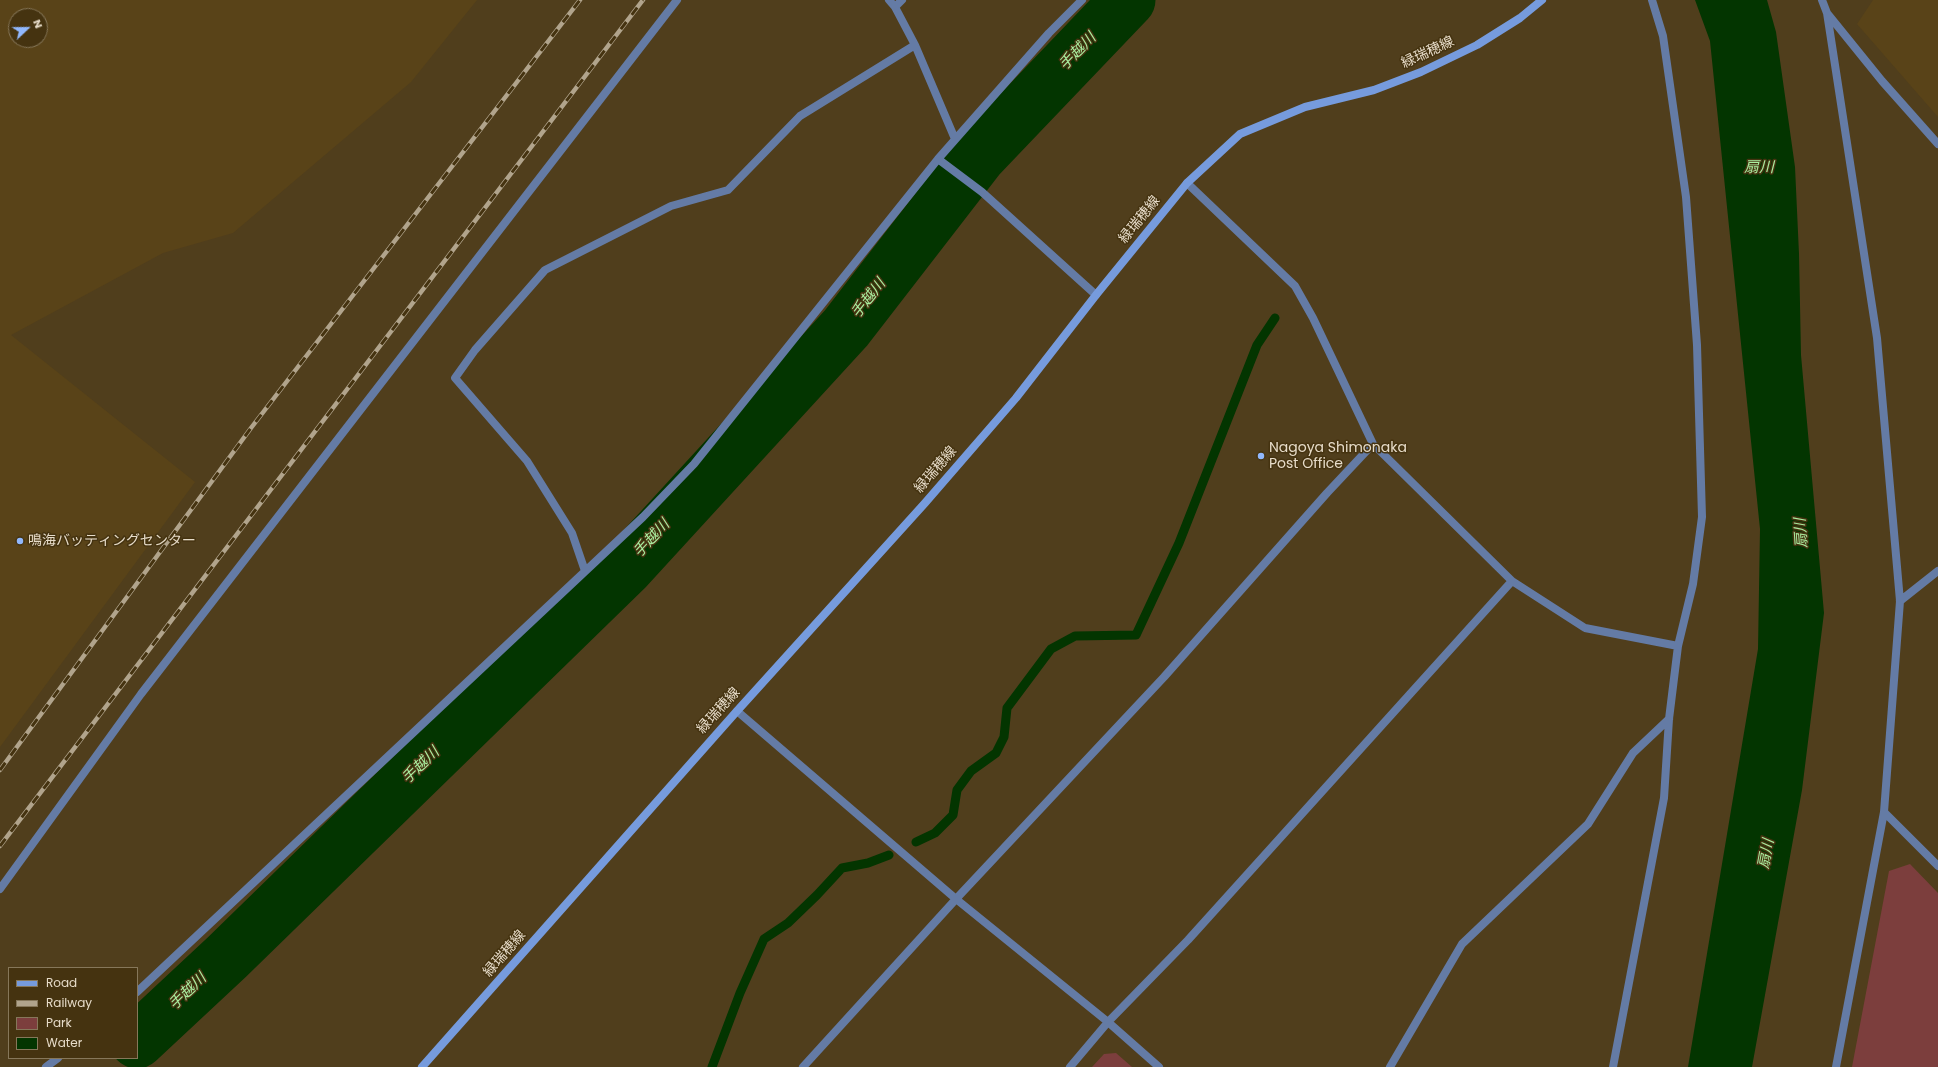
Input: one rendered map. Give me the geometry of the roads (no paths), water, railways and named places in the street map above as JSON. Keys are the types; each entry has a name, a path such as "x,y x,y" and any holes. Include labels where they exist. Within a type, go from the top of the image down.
{"main road":[{"name":"緑瑞穂線","path":"422,1067 737,710 925,503 1016,398 1096,294 1187,183 1240,134 1305,107 1374,90 1421,72 1477,45 1520,18 1542,0"}],"street":[{"path":"0,889 141,694 676,0"},
{"path":"889,0 915,45 956,139"},
{"path":"894,7 902,0"},
{"path":"138,991 643,517 694,464 938,159 1049,33 1082,0"},
{"path":"1613,1067 1664,798 1669,719 1678,646 1693,584 1702,517 1697,345 1686,197 1663,36 1652,0"},
{"path":"1822,0 1827,12 1877,338 1900,601 1884,812 1836,1067"},
{"path":"1827,12 1882,81 1938,144"},
{"path":"585,571 572,533 527,462 455,378 475,350 545,270 671,206 728,190 800,116 915,45"},
{"path":"938,159 982,192 1096,294"},
{"path":"1187,183 1295,286 1373,444 1512,581 1585,628 1678,646"},
{"path":"803,1067 956,899 1164,677 1327,493 1373,444"},
{"path":"1900,601 1938,571"},
{"path":"1070,1067 1108,1022 1188,940 1512,581"},
{"path":"737,710 956,899 1108,1022 1159,1067"},
{"path":"1390,1067 1462,944 1588,824 1632,753 1669,719"},
{"path":"1884,812 1938,866"},
{"path":"46,1067 57,1059"}],"water":[{"name":"扇川","path":"1695,0 1767,0 1776,32 1795,167 1799,254 1801,355 1824,613 1802,790 1752,1067 1688,1067 1758,649 1760,529 1710,41"}],"waterway":[{"name":"手越川","path":"138,1040 227,957 627,567 846,328 979,156 1128,0"},
{"path":"916,842 935,833 953,815 957,790 971,771 996,753 1004,737 1007,708 1051,649 1075,636 1136,635 1179,543 1257,345 1275,318"},
{"path":"712,1067 740,993 764,939 788,923 842,868 868,863 889,855"}],"railway":[{"path":"0,770 251,428 580,0"},
{"path":"0,846 643,0"}],"place":[{"name":"Nagoya Shimonaka Post Office","path":"1261,456"},
{"name":"鳴海バッティングセンター","path":"20,541"}]}
